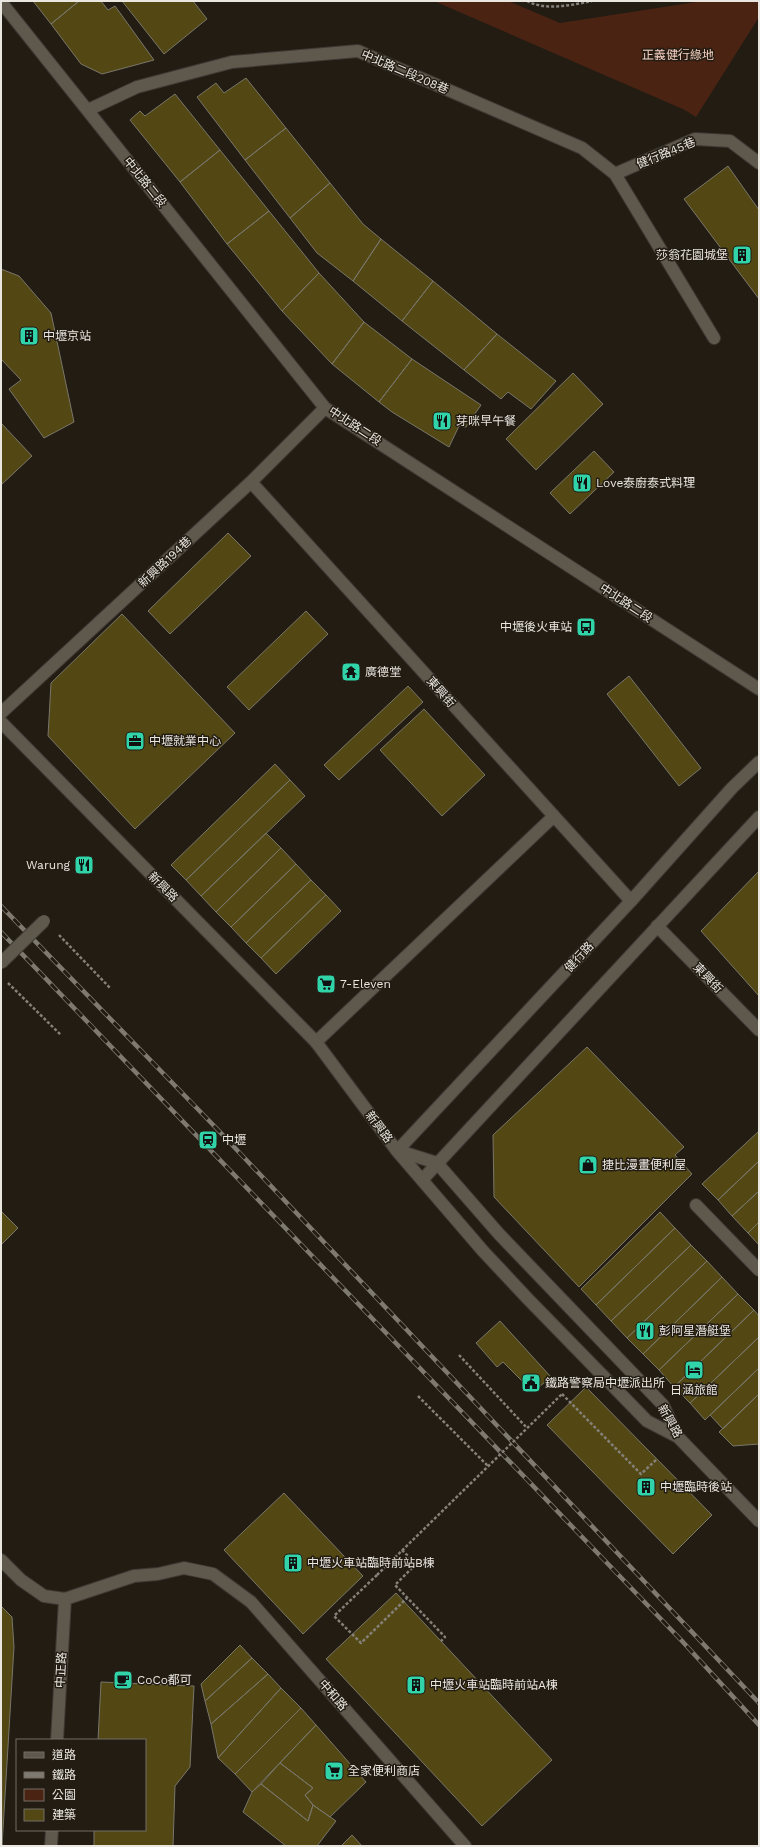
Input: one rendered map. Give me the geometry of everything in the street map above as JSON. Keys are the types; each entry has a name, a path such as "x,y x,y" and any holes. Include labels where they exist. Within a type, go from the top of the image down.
{"street":[{"name":"中北路二段","path":"1,2 325,408 759,689"},
{"name":"中北路二段208巷","path":"88,110 137,87 232,62 358,51 582,148 615,174"},
{"name":"健行路45巷","path":"615,174 695,139 730,142 759,163"},
{"path":"615,174 714,338"},
{"name":"新興路194巷","path":"1,713 251,482 325,408"},
{"name":"東興街","path":"251,482 632,901"},
{"name":"新興路","path":"1,722 316,1042 397,1151 438,1163 499,1234 663,1405 678,1437 757,1515"},
{"name":"健行路","path":"397,1151 632,901 732,788 759,762"},
{"path":"316,1042 554,816"},
{"path":"423,1179 759,817"},
{"path":"1,963 44,921"},
{"name":"東興街","path":"657,926 759,1030"},
{"path":"397,1151 423,1179 488,1256 647,1421 678,1437"},
{"path":"696,1205 759,1270"},
{"path":"1,1560 21,1580 44,1596 65,1599"},
{"name":"中和路","path":"65,1599 134,1576 158,1574 184,1568 213,1574 251,1602 465,1846"},
{"name":"中正路","path":"57,1739 65,1599"},
{"path":"51,1846 52,1831"}],"path":[{"path":"527,1 537,7 577,4 592,1"},
{"path":"44,921 111,989"},
{"path":"6,981 61,1035"},
{"path":"459,1355 527,1428"},
{"path":"407,1598 361,1644 334,1616 562,1394 641,1474 657,1459"},
{"path":"418,1396 488,1466"},
{"path":"402,1550 416,1564 395,1585 445,1637 441,1641"}],"green space":[{"name":"正義健行綠地","path":"434,1 508,1 560,23 703,1 759,1 759,17 696,117 685,110"}],"building":[{"path":"33,1 79,1 51,24"},
{"path":"79,1 101,1 108,10 115,6 154,60 102,74 81,64 51,24"},
{"path":"122,1 193,1 207,19 164,54"},
{"path":"246,78 286,128 245,160 197,97 216,83 224,93"},
{"path":"175,94 220,150 180,182 130,120 140,111 145,116"},
{"path":"286,128 330,183 290,218 245,160"},
{"path":"220,150 269,211 227,244 180,182"},
{"name":"莎翁花園城堡","path":"728,166 759,210 759,299 684,199"},
{"path":"330,183 363,224 381,239 353,281 317,253 290,218"},
{"path":"269,211 319,273 282,311 227,244"},
{"path":"381,239 433,281 402,321 353,281"},
{"name":"中壢京站","path":"1,269 19,276 51,313 74,422 44,438 9,389 21,380 1,359"},
{"path":"319,273 364,322 332,364 282,311"},
{"path":"433,281 497,334 464,370 402,321"},
{"path":"364,322 412,359 379,402 332,364"},
{"path":"497,334 556,381 531,409 508,392 501,399 464,370"},
{"path":"412,359 481,405 466,427 459,426 449,447 392,412 379,402"},
{"path":"573,373 603,404 536,470 506,439"},
{"path":"1,423 32,456 1,485"},
{"name":"Love泰廚泰式料理","path":"594,451 614,472 570,514 550,493"},
{"path":"228,533 251,556 170,634 148,611"},
{"path":"306,611 328,634 249,710 227,687"},
{"path":"122,614 235,733 135,829 48,736 51,683"},
{"path":"629,676 701,768 679,786 607,694"},
{"path":"408,686 423,702 339,780 324,765"},
{"path":"424,709 485,775 442,816 380,750"},
{"path":"275,764 290,780 186,880 171,865"},
{"path":"290,780 305,796 201,896 186,880"},
{"path":"266,833 281,848 216,912 201,896"},
{"path":"281,848 296,864 231,927 216,912"},
{"path":"296,864 311,880 246,943 231,927"},
{"path":"759,871 759,996 701,931"},
{"path":"311,880 326,895 261,958 246,943"},
{"path":"326,895 341,911 276,974 261,958"},
{"name":"捷比漫畫便利屋","path":"587,1047 684,1147 675,1155 692,1174 579,1287 494,1197 493,1135"},
{"path":"759,1131 759,1161 718,1200 702,1184"},
{"path":"759,1161 759,1191 732,1216 718,1200"},
{"path":"759,1191 759,1222 748,1233 732,1216"},
{"path":"1,1211 18,1228 1,1245"},
{"path":"660,1212 675,1228 596,1305 581,1289"},
{"path":"759,1222 759,1245 748,1233"},
{"path":"675,1228 691,1245 611,1321 596,1305"},
{"path":"691,1245 707,1261 627,1338 611,1321"},
{"path":"707,1261 722,1277 643,1354 627,1338"},
{"path":"722,1277 738,1294 659,1370 643,1354"},
{"path":"738,1294 754,1310 674,1387 659,1370"},
{"path":"754,1310 759,1316 759,1337 690,1403 674,1387"},
{"path":"500,1321 551,1377 533,1392 503,1362 497,1367 476,1343"},
{"path":"759,1337 759,1368 705,1420 690,1403"},
{"path":"759,1368 759,1394 723,1429 710,1415"},
{"name":"中壢臨時後站","path":"586,1387 712,1515 673,1554 547,1425"},
{"path":"759,1394 759,1444 733,1446 719,1432"},
{"name":"中壢火車站臨時前站B棟","path":"284,1493 363,1576 303,1634 224,1550"},
{"name":"中壢火車站臨時前站A棟","path":"396,1593 552,1760 482,1826 326,1659"},
{"path":"1,1606 12,1617 14,1647 2,1846"},
{"path":"240,1645 252,1658 205,1701 201,1684"},
{"path":"252,1658 268,1674 211,1724 205,1701"},
{"path":"268,1674 281,1688 218,1758 211,1724"},
{"path":"101,1682 194,1686 190,1767 175,1786 173,1846 94,1846 94,1831 146,1831 146,1739 98,1739"},
{"path":"281,1688 301,1708 235,1774 218,1758"},
{"path":"301,1708 316,1725 252,1792 235,1774"},
{"path":"316,1725 366,1782 330,1817 313,1805 305,1795 313,1788 280,1763"},
{"path":"280,1763 313,1788 305,1795 313,1805 308,1821 261,1784"},
{"path":"261,1784 308,1821 313,1805 336,1821 317,1846 286,1846 243,1812 252,1792"},
{"path":"352,1835 362,1846 341,1846"}],"railway":[{"path":"1,906 219,1131 759,1703"},
{"path":"1,932 682,1641 759,1725"}],"place":[{"name":"莎翁花園城堡","path":"742,255"},
{"name":"中壢京站","path":"29,336"},
{"name":"芽咪早午餐","path":"442,421"},
{"name":"Love泰廚泰式料理","path":"582,483"},
{"name":"中壢後火車站","path":"586,627"},
{"name":"廣德堂","path":"351,672"},
{"name":"中壢就業中心","path":"135,741"},
{"name":"Warung","path":"84,865"},
{"name":"7-Eleven","path":"326,984"},
{"name":"中壢","path":"208,1140"},
{"name":"捷比漫畫便利屋","path":"588,1165"},
{"name":"彭阿星潛艇堡","path":"645,1331"},
{"name":"日涵旅館","path":"694,1370"},
{"name":"鐵路警察局中壢派出所","path":"531,1383"},
{"name":"中壢臨時後站","path":"646,1487"},
{"name":"中壢火車站臨時前站B棟","path":"293,1563"},
{"name":"CoCo都可","path":"123,1680"},
{"name":"中壢火車站臨時前站A棟","path":"416,1685"},
{"name":"全家便利商店","path":"334,1771"}]}
